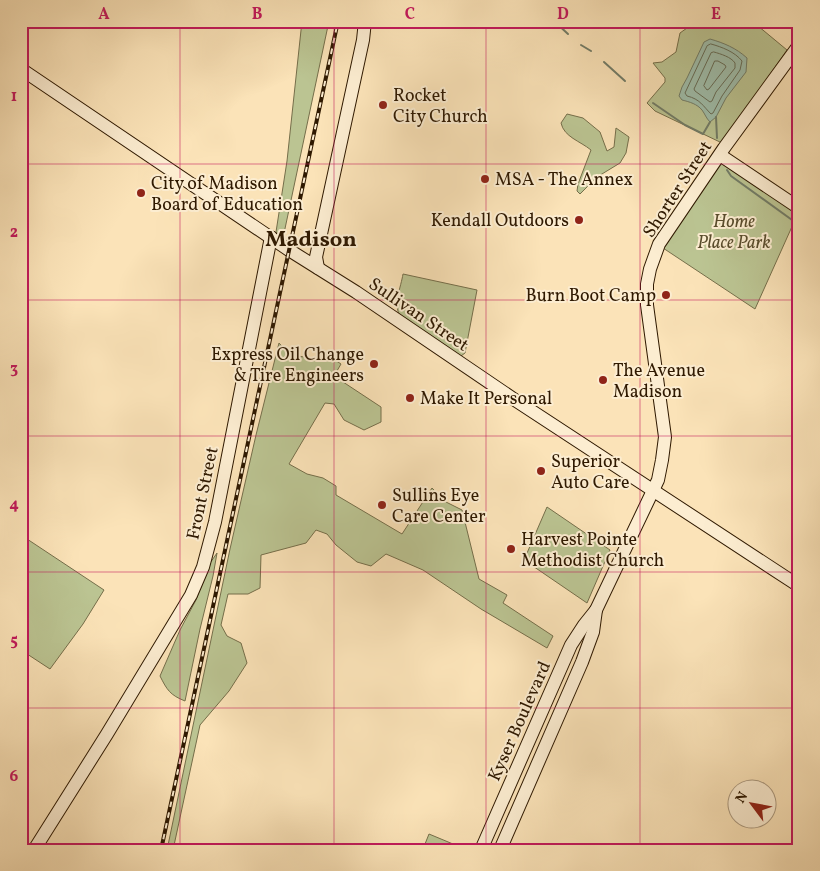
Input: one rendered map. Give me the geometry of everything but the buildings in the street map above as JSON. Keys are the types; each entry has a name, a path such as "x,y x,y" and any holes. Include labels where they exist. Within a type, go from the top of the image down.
{"street":[{"path":"318,268 316,257 319,239 363,40 365,21"},
{"name":"Shorter Street","path":"653,490 661,467 665,437 647,305 650,269 659,244 799,45"},
{"name":"Sullivan Street","path":"21,69 271,237 799,586"},
{"path":"720,155 799,208"},
{"name":"Front Street","path":"34,850 191,595 203,567 215,522 271,237"},
{"path":"297,254 310,250 319,239"},
{"name":"Kyser Boulevard","path":"480,850 571,645 596,610 653,490"},
{"name":"Kyser Boulevard","path":"500,850 582,662 593,632 596,610"}],"green space":[{"path":"302,21 329,21 283,238 276,232 287,161"},
{"path":"690,21 752,21 787,50 722,143 655,111 647,103 665,82 665,78 653,63 662,62 676,52 680,33 687,28"},
{"path":"567,114 583,118 600,132 607,151 614,147 616,128 629,137 626,153 620,163 597,177 580,194 577,191 578,184 591,150 565,132 561,123"},
{"name":"Home Place Park","path":"719,161 799,211 755,309 663,248"},
{"path":"403,274 477,290 465,353 461,356 400,316 397,301"},
{"path":"279,343 289,354 318,360 323,352 341,364 334,376 381,407 381,422 364,430 344,420 334,404 325,403 289,464 307,474 323,478 336,486 336,495 402,534 432,488 446,502 462,510 479,579 507,595 503,603 553,636 547,648 481,609 423,570 386,554 371,566 357,562 336,545 327,534 316,530 306,543 261,555 260,588 248,594 228,594 221,625 227,636 241,643 247,663 229,691 200,725 173,850 167,850 230,549"},
{"path":"547,507 610,550 587,603 524,560"},
{"path":"21,535 104,590 83,624 50,669 21,650"},
{"path":"217,553 185,701 170,692 160,676 180,630 196,600 208,566"},
{"path":"429,834 453,844 450,850 437,850 425,844"}],"water":[{"path":"710,39 730,46 747,58 746,72 726,98 716,117 710,122 700,108 682,100 679,96 704,42"}],"waterway":[{"path":"554,21 568,34"},
{"path":"581,45 591,51"},
{"path":"604,62 625,81"},
{"path":"653,103 685,125 703,134 710,122"},
{"path":"716,117 717,138"},
{"path":"727,170 731,176 799,225"}],"railway":[{"path":"161,850 338,21"}],"place":[{"name":"Rocket City Church","path":"383,105"},
{"name":"MSA - The Annex","path":"485,179"},
{"name":"City of Madison Board of Education","path":"141,193"},
{"name":"Kendall Outdoors","path":"579,220"},
{"name":"Burn Boot Camp","path":"666,295"},
{"name":"Express Oil Change & Tire Engineers","path":"374,364"},
{"name":"The Avenue Madison","path":"603,380"},
{"name":"Make It Personal","path":"410,398"},
{"name":"Superior Auto Care","path":"541,471"},
{"name":"Sullins Eye Care Center","path":"382,505"},
{"name":"Harvest Pointe Methodist Church","path":"511,549"}],"district":[{"name":"Madison","path":"311,238"}]}
